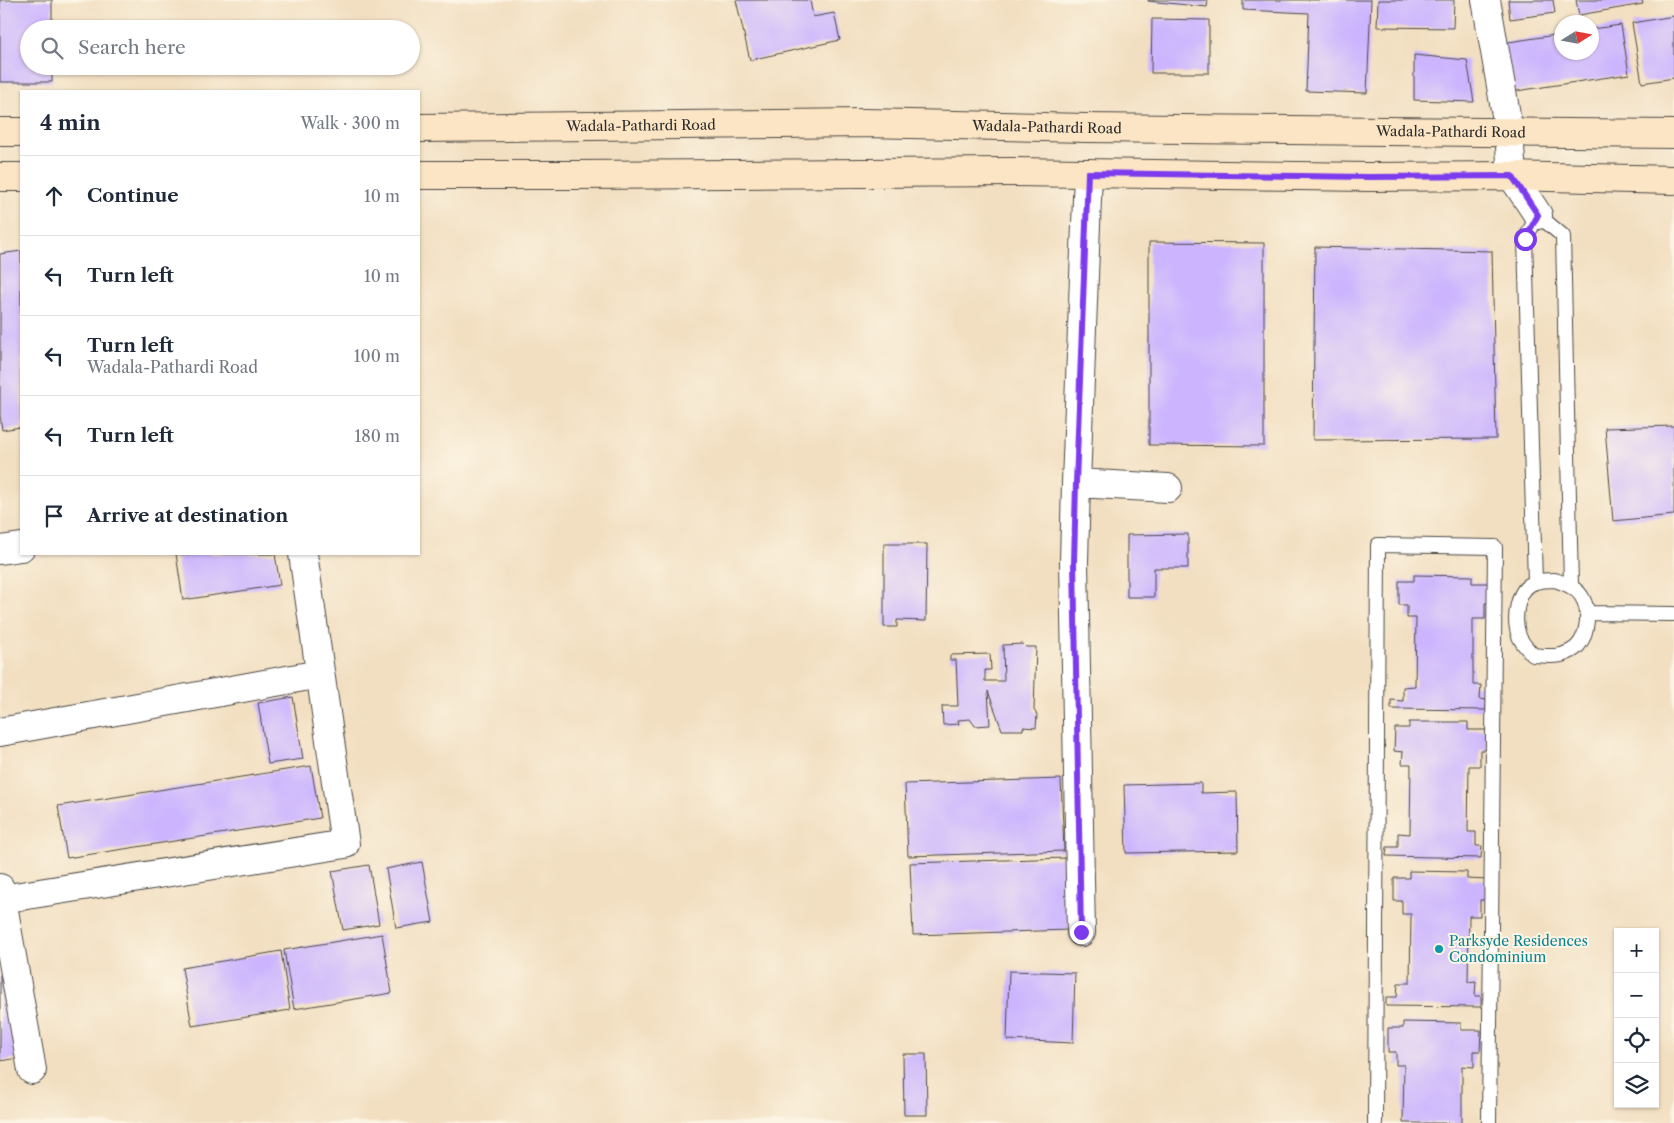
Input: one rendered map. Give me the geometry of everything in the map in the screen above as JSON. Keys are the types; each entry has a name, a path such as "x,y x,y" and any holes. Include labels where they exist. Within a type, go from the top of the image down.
{"main road":[{"name":"Wadala-Pathardi Road","path":"420,128 865,123 1086,128 1674,134"},
{"path":"0,132 20,132"},
{"path":"420,175 1014,172 1368,177 1512,176 1674,180"},
{"path":"0,177 20,176"}],"street":[{"path":"1486,0 1509,132 1512,176 1538,215"},
{"path":"1081,932 1074,562 1088,173"},
{"path":"1076,483 1168,488"},
{"path":"0,550 20,547"},
{"path":"32,1070 1,894 345,844 303,555"},
{"path":"0,732 320,674"}],"lane":[{"path":"1534,582 1525,239 1538,215 1563,236 1571,585"},
{"path":"1376,1123 1378,544 1494,547 1489,1123"},
{"path":"1555,580 1571,585 1583,598 1587,613 1584,636 1572,651 1554,657 1533,655 1518,634 1520,598 1524,589 1534,582 1555,580"},
{"path":"1494,611 1518,611"},
{"path":"1587,613 1674,614"}],"building":[{"path":"0,0 52,0 52,20 20,20 20,75 52,75 52,82 0,82"},
{"path":"736,0 810,0 813,17 834,13 840,40 750,60"},
{"path":"1148,0 1208,0 1207,7"},
{"path":"1243,0 1371,0 1367,93 1306,91 1309,13 1243,10"},
{"path":"1378,0 1454,0 1453,28 1377,27"},
{"path":"1508,0 1553,0 1555,13 1510,19"},
{"path":"1576,0 1642,0 1643,4 1579,15"},
{"path":"1674,16 1674,78 1642,83 1632,23"},
{"path":"1152,19 1209,20 1209,73 1151,73"},
{"path":"1621,25 1629,74 1510,92 1502,43 1554,35 1554,60 1599,60 1599,28"},
{"path":"1414,55 1467,60 1474,102 1414,100"},
{"path":"1149,242 1264,243 1264,446 1149,445"},
{"path":"1315,247 1492,251 1496,439 1313,440"},
{"path":"20,251 20,427 2,430 0,415 0,254"},
{"path":"1674,426 1674,515 1613,521 1605,428"},
{"path":"1188,534 1188,568 1154,568 1154,597 1127,597 1127,535"},
{"path":"884,544 927,544 926,621 897,620 897,627 884,627"},
{"path":"176,555 275,555 280,585 183,600"},
{"path":"1414,575 1472,576 1472,583 1492,583 1492,603 1485,603 1485,619 1473,619 1473,685 1481,685 1480,699 1486,700 1486,710 1391,709 1391,700 1403,701 1403,687 1415,686 1416,618 1407,618 1407,605 1399,605 1399,581 1414,581"},
{"path":"1023,644 1026,647 1036,647 1034,710 1037,715 1036,728 1023,727 1023,730 1002,730 988,691 990,725 975,726 970,719 958,720 959,724 943,725 942,706 958,706 956,660 950,660 950,655 990,654 991,670 985,670 985,681 1004,681 1003,645"},
{"path":"293,697 303,759 268,764 258,703"},
{"path":"1409,722 1468,722 1468,730 1487,730 1487,750 1480,750 1480,766 1469,766 1468,832 1476,832 1476,846 1482,846 1481,858 1386,856 1387,847 1398,847 1398,833 1410,834 1411,764 1402,764 1403,752 1394,751 1395,728 1409,728"},
{"path":"311,766 320,818 67,858 58,806"},
{"path":"1061,779 1064,851 908,856 905,784"},
{"path":"1201,783 1201,793 1237,792 1238,851 1126,853 1124,785"},
{"path":"1067,858 1069,930 913,935 910,863"},
{"path":"422,862 433,922 396,928 386,869"},
{"path":"369,865 379,924 343,930 332,871"},
{"name":"Parksyde Residences Condominium","path":"1409,871 1467,872 1467,879 1487,880 1487,900 1480,900 1480,916 1469,916 1468,982 1476,981 1475,996 1481,996 1481,1007 1386,1006 1386,997 1397,997 1398,983 1410,983 1411,914 1402,914 1402,901 1394,901 1394,878 1409,878"},
{"path":"382,934 392,993 294,1009 284,950"},
{"path":"281,951 290,1010 192,1026 182,968"},
{"path":"1009,971 1075,973 1073,1043 1007,1040"},
{"path":"13,973 25,1057 0,1061 0,975"},
{"path":"1403,1022 1461,1023 1461,1030 1481,1030 1480,1051 1474,1051 1474,1067 1462,1066 1462,1123 1403,1123 1404,1065 1396,1065 1396,1052 1388,1052 1388,1028 1403,1028"},
{"path":"903,1054 926,1054 927,1115 904,1115"}],"place":[{"name":"Parksyde Residences Condominium","path":"1439,949"}],"route":[{"path":"1081,932 1074,562 1088,173 1368,177 1512,176 1538,215 1525,239"}]}
